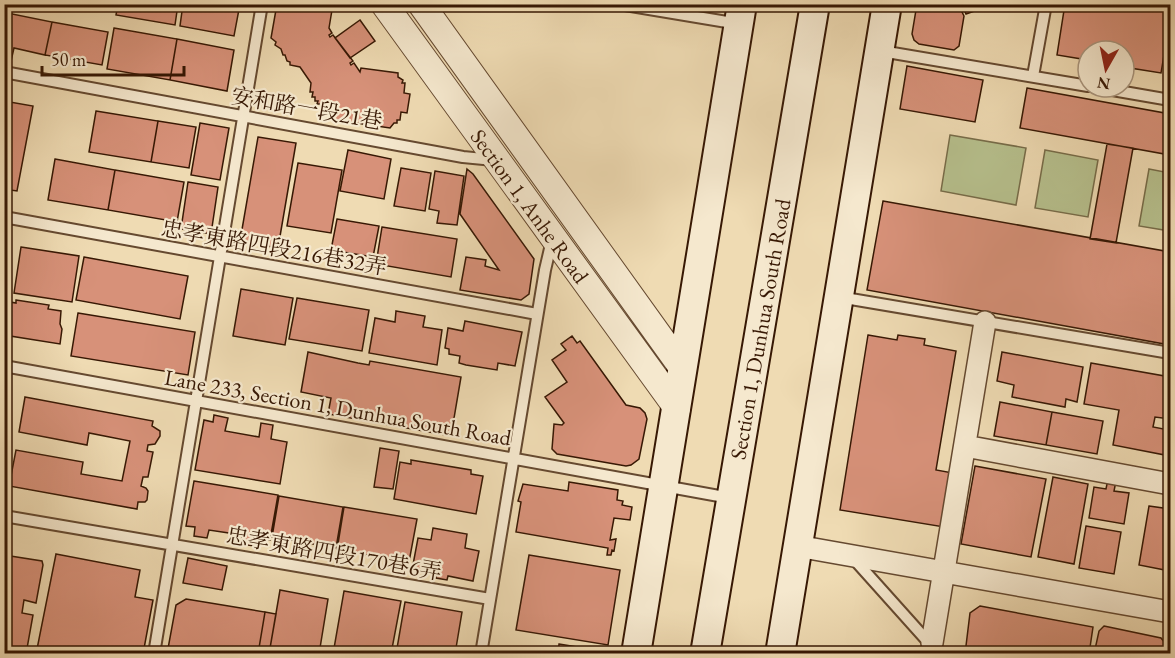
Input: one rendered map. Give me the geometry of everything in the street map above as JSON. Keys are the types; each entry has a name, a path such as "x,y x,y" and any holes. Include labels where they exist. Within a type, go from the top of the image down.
{"main road":[{"name":"Section 1, Dunhua South Road","path":"705,654 815,4"},
{"path":"780,654 887,4"},
{"path":"636,654 740,14"}],"street":[{"name":"Section 1, Anhe Road","path":"384,4 677,408"},
{"name":"Section 1, Anhe Road","path":"421,4 683,369"},
{"path":"935,648 944,572 985,322"},
{"path":"964,446 1170,484"},
{"path":"797,546 1170,612"}],"lane":[{"path":"154,654 262,4"},
{"path":"619,4 740,14"},
{"path":"1033,76 1046,4"},
{"path":"879,50 1076,84"},
{"name":"安和路一段21巷","path":"4,72 464,157 497,161"},
{"path":"1136,94 1170,100"},
{"name":"忠孝東路四段216巷32弄","path":"4,218 537,314"},
{"path":"481,654 512,458 537,314 553,238"},
{"path":"839,297 1170,353"},
{"name":"Lane 233, Section 1, Dunhua South Road","path":"4,366 732,498"},
{"name":"忠孝東路四段170巷6弄","path":"4,516 490,599"},
{"path":"851,555 935,648"}],"green space":[{"path":"950,135 1026,148 1016,205 941,191"},
{"path":"1045,150 1098,160 1088,217 1035,208"},
{"path":"1149,169 1170,173 1170,231 1139,226"}],"building":[{"path":"4,4 9,4 7,13 52,22 45,55 14,48 11,61 4,59"},
{"path":"118,4 178,4 175,25 116,15"},
{"path":"183,4 240,4 234,36 180,26"},
{"path":"277,4 333,4 329,28 332,33 330,37 333,35 353,61 351,65 354,63 360,72 361,68 398,73 398,77 403,80 402,83 405,83 404,93 410,94 407,113 401,112 400,120 397,120 397,123 390,128 329,119 320,104 317,104 318,101 315,101 315,97 312,97 311,83 300,67 290,65 281,49 271,38"},
{"path":"917,4 982,4 983,8 966,14 964,9 961,10 964,16 959,46 954,50 919,44 914,40 912,34"},
{"path":"987,4 1033,4 1029,11"},
{"path":"1065,4 1170,4 1170,19 1161,73 1136,69 1136,39 1076,39 1076,58 1057,55"},
{"path":"360,20 375,41 350,58 335,38"},
{"path":"52,22 108,32 102,65 45,55"},
{"path":"114,28 177,39 170,80 107,69"},
{"path":"177,39 234,50 227,91 170,80"},
{"path":"907,66 983,80 975,122 900,109"},
{"path":"1027,88 1076,97 1076,99 1088,99 1170,114 1170,155 1020,128"},
{"path":"4,101 33,106 17,191 4,189"},
{"path":"96,111 158,121 151,162 89,152"},
{"path":"158,121 196,127 189,168 151,162"},
{"path":"200,123 229,128 220,180 191,175"},
{"path":"258,137 296,143 278,248 240,241"},
{"path":"1107,144 1133,148 1116,243 1090,239"},
{"path":"348,150 391,159 384,199 340,191"},
{"path":"55,159 115,170 108,210 48,200"},
{"path":"298,163 342,170 331,233 287,226"},
{"path":"401,168 431,173 425,211 394,206"},
{"path":"467,169 473,174 534,259 529,294 521,300 460,290 466,257 486,260 485,266 499,270 460,214"},
{"path":"115,170 184,182 177,222 108,210"},
{"path":"435,171 464,176 457,225 437,223 439,211 429,209"},
{"path":"188,182 218,187 211,234 181,229"},
{"path":"883,201 1170,252 1170,345 867,290"},
{"path":"337,219 379,226 373,257 331,250"},
{"path":"382,227 457,239 451,277 376,264"},
{"path":"21,247 79,256 72,302 14,293"},
{"path":"84,257 188,276 180,319 76,300"},
{"path":"241,289 293,298 285,345 233,336"},
{"path":"297,298 369,310 362,351 289,339"},
{"path":"16,300 49,305 48,309 61,311 60,344 4,335 4,301 16,303"},
{"path":"396,311 425,316 423,327 442,330 437,365 369,353 375,318 395,322"},
{"path":"78,313 195,332 188,375 71,356"},
{"path":"465,321 522,332 515,366 498,363 497,370 466,365 459,363 460,356 449,354 449,349 445,348 448,328 463,331"},
{"path":"868,335 897,340 898,335 925,339 924,345 956,351 936,470 953,473 944,527 840,510"},
{"path":"572,336 577,343 580,341 626,405 640,408 645,413 647,419 639,459 631,465 557,454 552,449 554,424 564,423 545,397 567,382 552,360 566,350 561,344"},
{"path":"308,352 369,365 370,361 461,377 451,436 328,414 331,398 301,392"},
{"path":"1002,352 1083,367 1077,402 1066,399 1065,407 1012,397 1014,385 997,381"},
{"path":"1091,363 1170,377 1170,419 1155,417 1153,427 1169,430 1165,455 1113,445 1119,410 1084,404"},
{"path":"25,397 153,421 152,426 160,431 160,436 155,444 148,445 147,451 153,452 148,477 143,477 141,486 148,491 147,500 138,502 137,509 9,486 16,450 83,462 81,474 122,481 130,441 89,433 87,445 19,432"},
{"path":"4,398 11,399 5,428 4,428"},
{"path":"1000,402 1052,412 1046,445 994,436"},
{"path":"1052,412 1103,421 1097,454 1046,445"},
{"path":"214,415 228,418 225,431 259,437 261,423 273,425 271,439 287,442 280,484 195,470 204,420 213,422"},
{"path":"380,448 399,451 393,489 374,487"},
{"path":"411,460 471,470 471,474 483,476 476,514 394,499 400,462 411,464"},
{"path":"975,466 1046,479 1031,557 961,544"},
{"path":"1053,477 1088,484 1074,564 1038,557"},
{"path":"1108,479 1116,481 1114,491 1129,493 1124,524 1089,518 1094,487 1106,489"},
{"path":"194,481 278,495 270,540 255,537 254,546 241,544 242,535 209,530 207,538 194,536 195,527 186,526"},
{"path":"569,482 618,490 617,500 623,501 622,505 632,507 630,520 614,518 610,540 616,539 611,555 607,555 608,548 516,532 521,502 518,501 523,484 568,491"},
{"path":"279,496 343,507 336,548 272,537"},
{"path":"1149,506 1170,509 1170,571 1139,565"},
{"path":"344,507 417,519 409,562 337,550"},
{"path":"1086,526 1121,532 1114,574 1079,568"},
{"path":"433,528 467,534 465,548 479,551 473,581 448,576 447,580 412,570 418,538 431,540"},
{"path":"56,554 140,570 135,597 153,600 143,654 36,654"},
{"path":"4,555 42,561 43,565 36,603 24,600 22,613 33,615 26,654 4,654"},
{"path":"529,555 620,570 608,645 516,630"},
{"path":"188,558 227,566 222,590 183,583"},
{"path":"280,590 328,599 319,654 269,654"},
{"path":"344,591 401,601 391,654 333,654"},
{"path":"186,599 265,612 258,654 167,654 176,605"},
{"path":"405,602 462,612 455,654 396,654"},
{"path":"980,606 1093,627 1089,654 965,654 970,613"},
{"path":"265,612 276,614 269,654 258,654"},
{"path":"1104,626 1161,638 1165,643 1163,654 1094,654 1099,631"},
{"path":"559,644 607,652 607,654 558,654"}]}
